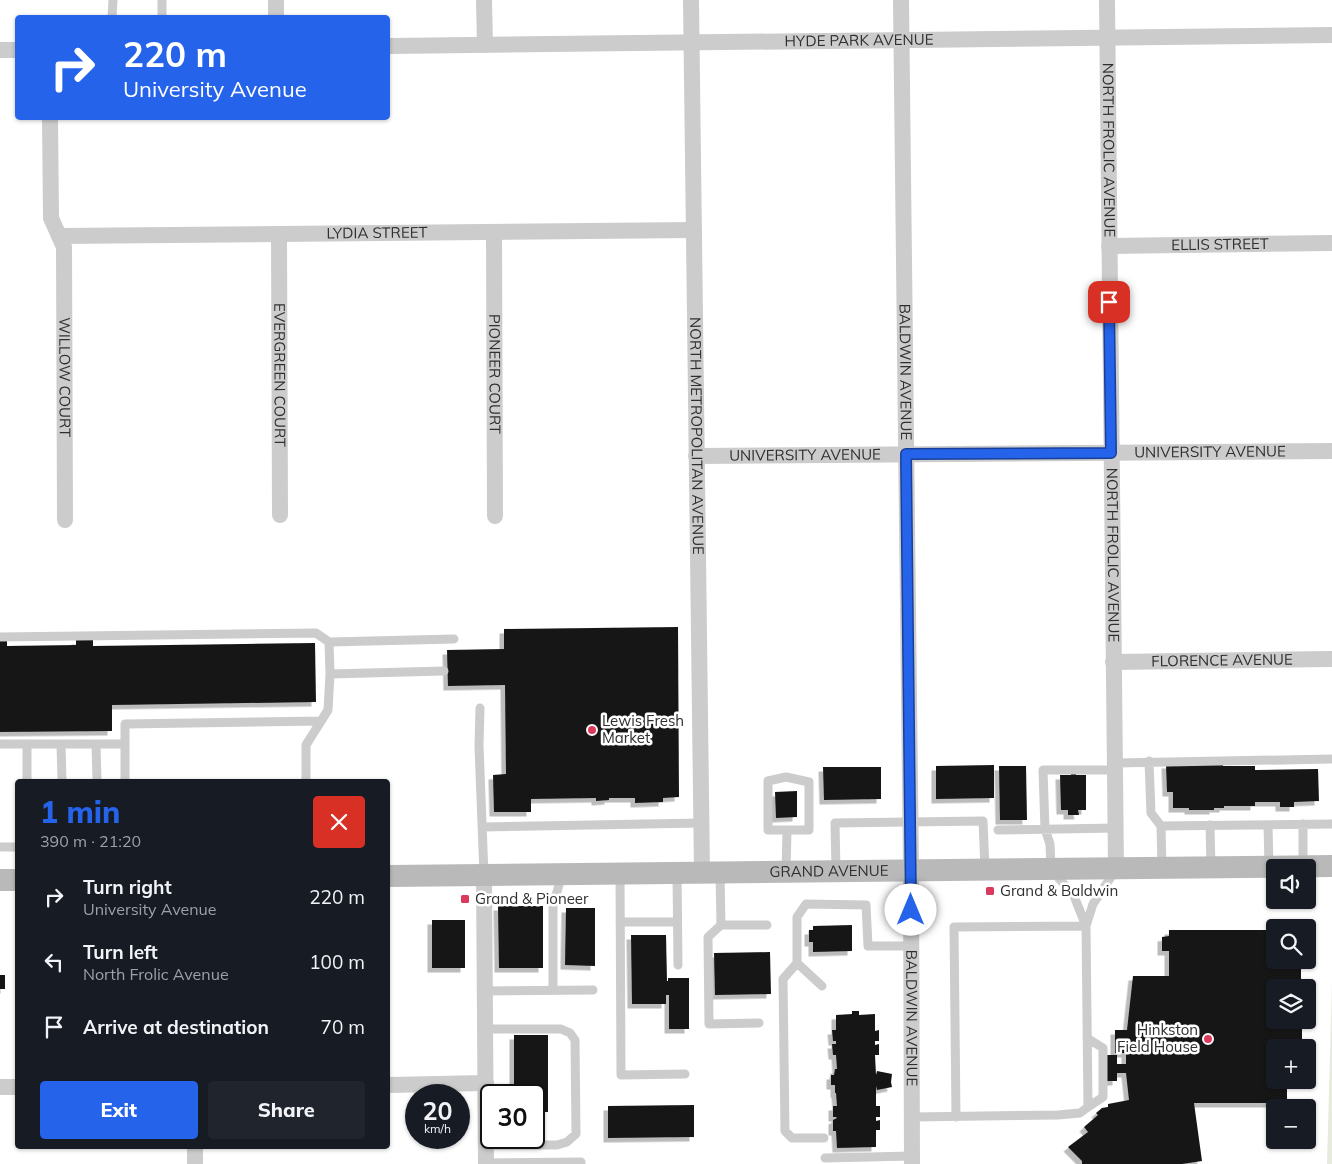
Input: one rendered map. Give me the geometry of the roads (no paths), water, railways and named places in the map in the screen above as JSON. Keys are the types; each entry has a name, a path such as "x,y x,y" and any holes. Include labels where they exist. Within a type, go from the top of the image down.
{"main road":[{"name":"GRAND AVENUE","path":"1316,867 1332,866"},
{"name":"GRAND AVENUE","path":"390,876 1266,867"},
{"path":"0,880 15,880"}],"street":[{"path":"276,0 276,15"},
{"path":"484,0 485,45"},
{"name":"NORTH METROPOLITAN AVENUE","path":"691,0 701,824 711,873"},
{"name":"BALDWIN AVENUE","path":"901,0 912,1160"},
{"name":"NORTH FROLIC AVENUE","path":"1106,0 1116,869"},
{"name":"HYDE PARK AVENUE","path":"390,46 1332,35"},
{"path":"0,50 15,50"},
{"name":"WILLOW COURT","path":"50,120 51,218 64,247 65,520"},
{"name":"LYDIA STREET","path":"59,236 694,230"},
{"name":"PIONEER COURT","path":"494,232 494,516"},
{"name":"EVERGREEN COURT","path":"279,234 280,515"},
{"name":"ELLIS STREET","path":"1109,246 1332,243"},
{"name":"UNIVERSITY AVENUE","path":"696,456 1332,451"},
{"name":"FLORENCE AVENUE","path":"1113,662 1332,659"},
{"path":"484,875 486,1084"},
{"path":"390,1085 480,1084"},
{"path":"0,1087 15,1087"},
{"path":"195,1149 195,1164"},
{"path":"486,1149 486,1163"}],"lane":[{"path":"112,15 113,0"},
{"path":"162,0 162,15"},
{"path":"0,637 316,633 329,642 454,639"},
{"path":"306,779 306,745 328,710 329,642"},
{"path":"330,674 444,671"},
{"path":"480,708 484,875"},
{"path":"125,779 125,724 321,721"},
{"path":"0,744 124,744"},
{"path":"27,744 27,779"},
{"path":"61,744 62,779"},
{"path":"96,744 97,779"},
{"path":"1086,926 1074,896 1051,869 1050,844 1045,829 1043,770 1116,766 1149,761 1332,759"},
{"path":"1149,761 1151,813 1161,826 1162,868"},
{"path":"786,777 809,782 809,830 787,830 768,830 768,781 786,777"},
{"path":"836,871 835,822 910,821 983,821 985,870"},
{"path":"482,827 701,824"},
{"path":"1303,859 1304,824"},
{"path":"1161,826 1332,824"},
{"path":"1210,825 1211,868"},
{"path":"1268,825 1269,859"},
{"path":"998,830 1116,828"},
{"path":"786,872 787,830"},
{"path":"0,848 15,847"},
{"path":"1088,1107 1086,926 1097,895 1116,869"},
{"path":"677,873 678,965"},
{"path":"711,873 721,925"},
{"path":"553,990 554,906 562,874"},
{"path":"620,874 621,1075 685,1074"},
{"path":"824,1138 792,1138 785,1131 783,979 797,964 797,917 806,904 866,905 868,946 911,946"},
{"path":"620,922 677,922"},
{"path":"760,1023 709,1024 708,937 721,925 767,925"},
{"path":"956,1117 954,927 1086,926"},
{"path":"797,964 822,986"},
{"path":"485,991 592,990"},
{"path":"485,1029 560,1029 570,1033 575,1040 576,1134 567,1142 557,1145 545,1145"},
{"path":"912,1117 1080,1113 1103,1097 1103,1048 1087,1038"},
{"path":"825,1158 912,1160"},
{"path":"486,1163 580,1162 580,1164"}],"place":[{"name":"Lewis Fresh Market","path":"592,730"},
{"name":"Grand & Baldwin","path":"990,891"},
{"name":"Grand & Pioneer","path":"465,899"},
{"name":"Hinkston Field House","path":"1208,1039"}]}
